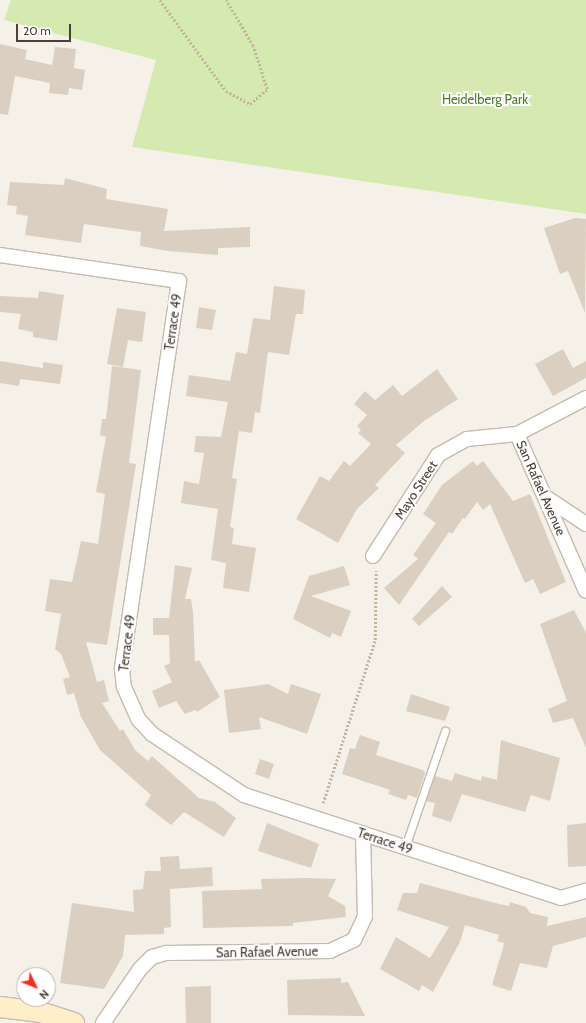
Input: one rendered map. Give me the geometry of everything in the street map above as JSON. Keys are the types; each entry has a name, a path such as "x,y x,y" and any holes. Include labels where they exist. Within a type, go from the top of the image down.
{"street":[{"name":"Terrace 49","path":"0,254 179,281 122,669 124,687 138,720 152,734 244,795 561,898 586,891"},
{"name":"San Rafael Avenue","path":"586,398 518,434 586,591"},
{"name":"Mayo Street","path":"373,556 438,455 467,439 518,434"},
{"path":"547,498 586,524"},
{"name":"San Rafael Avenue","path":"103,1023 140,969 152,957 166,953 330,951 354,940 365,916 363,834"},
{"path":"0,1007 40,1012 74,1023"}],"lane":[{"path":"405,847 445,731"}],"path":[{"path":"160,0 226,91 250,104 267,89 253,46 226,0"},
{"path":"318,819 375,640 378,585 373,556"}],"green space":[{"name":"Heidelberg Park","path":"11,0 586,0 586,214 132,147 156,60 4,20"}],"building":[{"path":"0,44 27,50 25,59 52,65 55,47 76,49 74,68 85,70 82,90 69,88 68,95 49,93 50,83 15,76 8,115 0,114"},
{"path":"65,178 107,189 106,199 168,209 164,231 250,227 250,247 218,248 218,255 168,251 140,246 141,232 84,224 81,243 25,235 28,216 16,214 17,206 7,205 10,182 64,185"},
{"path":"575,218 586,219 585,313 568,271 560,274 544,228"},
{"path":"274,286 305,290 303,314 296,314 289,355 268,352 260,413 255,412 252,433 239,431 232,478 237,479 230,527 234,528 232,544 256,548 249,592 223,588 226,563 211,560 218,509 181,503 184,481 199,484 204,453 194,452 196,436 221,437 228,402 186,396 189,375 230,381 236,352 247,354 253,318 270,320"},
{"path":"39,291 64,295 57,341 33,337 33,332 18,329 21,314 0,312 0,296 38,298"},
{"path":"199,307 216,310 212,330 196,328"},
{"path":"117,308 146,312 142,342 128,340 123,367 107,364"},
{"path":"563,349 573,368 586,361 586,378 553,396 535,364"},
{"path":"0,361 43,368 43,362 63,365 60,384 20,379 19,386 0,383"},
{"path":"112,366 141,370 129,463 136,464 107,645 86,642 97,682 104,680 109,701 102,703 120,731 123,729 135,750 148,761 152,756 199,798 215,802 236,818 224,837 184,812 171,825 145,805 151,795 100,750 81,717 74,693 67,695 63,679 70,677 61,654 55,649 61,614 45,611 50,579 72,582 81,541 98,544 105,494 96,492 106,437 100,435 102,419 106,419"},
{"path":"437,369 458,399 424,421 396,445 405,453 375,485 379,488 357,509 338,543 296,519 320,476 329,481 344,461 350,466 371,444 358,433 361,430 357,426 367,415 354,404 365,391 375,400 393,385 402,396"},
{"path":"473,461 477,466 483,461 513,501 530,494 566,582 540,594 533,579 525,583 490,504 483,510 477,502 452,534 449,532 399,605 384,588 418,559 413,555 436,523 423,514 442,485"},
{"path":"175,565 192,568 185,599 191,599 195,662 199,660 220,697 197,712 195,710 185,714 176,701 159,708 152,691 172,682 164,666 170,663 169,635 153,635 153,618 169,618"},
{"path":"344,566 350,585 311,596 351,611 341,637 332,633 330,638 293,619 309,576"},
{"path":"442,586 452,597 419,626 412,619"},
{"path":"574,610 586,633 586,748 573,718 553,723 548,709 567,701 540,624"},
{"path":"268,684 288,694 291,684 321,694 307,734 259,717 261,729 229,733 224,690"},
{"path":"411,694 450,707 445,721 406,711"},
{"path":"360,735 380,742 376,755 423,770 425,773 417,798 408,795 406,800 388,794 390,790 342,774 350,748 355,749"},
{"path":"501,740 560,758 550,801 531,795 525,812 462,794 451,822 432,816 435,803 426,801 435,776 452,781 455,773 481,781 482,776 497,780"},
{"path":"260,759 274,764 269,779 255,774"},
{"path":"267,823 319,844 311,868 258,851"},
{"path":"586,823 586,866 568,867 567,825"},
{"path":"179,856 180,869 212,867 213,886 170,889 171,927 164,928 164,934 125,935 123,956 104,989 60,983 72,903 134,912 133,890 143,889 145,871 161,871 160,857"},
{"path":"261,879 336,879 328,896 345,906 346,917 293,923 293,926 203,928 202,891 262,889"},
{"path":"420,883 499,904 509,906 510,902 526,907 530,913 548,917 547,926 586,917 586,937 553,946 547,968 520,963 511,991 492,985 504,943 497,941 499,935 465,925 460,942 433,992 422,985 419,991 380,969 396,937 430,958 449,927 397,910 403,893 417,893"},
{"path":"341,978 341,983 348,982 365,1016 288,1015 287,980"},
{"path":"211,986 211,1023 186,1023 185,987"}]}
